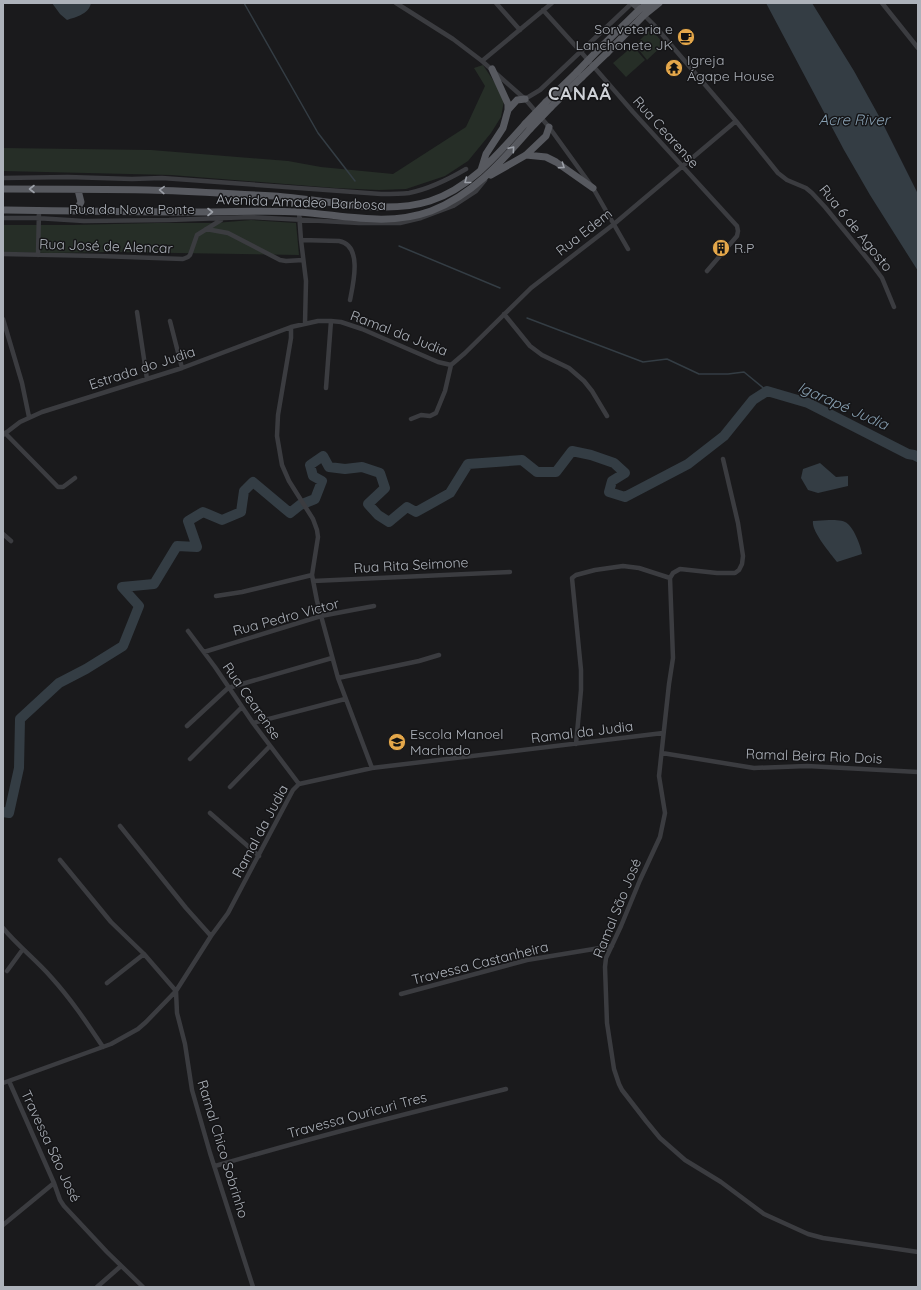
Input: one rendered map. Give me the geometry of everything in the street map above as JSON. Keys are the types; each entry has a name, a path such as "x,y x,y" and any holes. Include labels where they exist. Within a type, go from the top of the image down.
{"main road":[{"name":"Avenida Amadeo Barbosa","path":"3,189 177,191 290,197 374,208 401,207 430,201 465,183 481,170 580,74 607,52 649,3"},
{"name":"Avenida Amadeo Barbosa","path":"580,74 602,47 642,12 659,3"},
{"path":"481,170 486,154 503,128 508,110 508,104 492,69"},
{"path":"508,110 517,100 525,99"},
{"name":"Avenida Amadeo Barbosa","path":"3,210 234,212 382,220 410,216 443,206 485,178 506,156 527,126"},
{"path":"485,178 526,154 546,136 549,127"},
{"path":"526,154 546,157 556,162 593,188"},
{"path":"76,211 81,202 78,190"}],"street":[{"path":"396,3 453,39 492,69 525,99 549,127 593,188 628,249"},
{"path":"496,3 520,30"},
{"path":"482,61 552,3"},
{"path":"525,99 540,90 633,3"},
{"name":"Rua 6 de Agosto","path":"633,3 736,121 778,173 787,180 806,188 825,207 882,278 894,307"},
{"path":"882,3 918,48"},
{"name":"Rua Cearense","path":"543,10 681,166 734,222 738,231 737,236 707,271"},
{"name":"Rua Edem","path":"451,365 531,288 614,224 736,121"},
{"path":"3,178 68,176 132,180 162,178 381,194 409,193 452,178 466,169"},
{"path":"38,255 39,211"},
{"name":"Rua José de Alencar","path":"3,254 183,259 190,255 197,235 234,212"},
{"path":"300,216 301,240 306,281 305,323"},
{"name":"Rua da Nova Ponte","path":"3,218 38,218 84,221 223,219 300,216"},
{"path":"206,229 228,233 286,262 303,260"},
{"path":"301,240 342,242 349,247 352,253 355,271 350,300"},
{"path":"137,312 146,379"},
{"path":"504,314 530,346 542,355 569,368 584,381 607,416"},
{"path":"3,319 22,383 29,417"},
{"path":"170,321 182,368"},
{"name":"Ramal da Judia","path":"291,327 318,321 341,322 362,329 433,360 451,365"},
{"path":"326,388 331,321"},
{"path":"291,327 291,338 277,425 277,436 282,465 289,481 313,519 317,530 318,537 312,575 316,601 345,699 372,768"},
{"name":"Estrada do Judia","path":"4,434 29,417 182,368 291,327"},
{"path":"411,419 422,415 430,416 436,413 445,391 451,365"},
{"path":"4,434 58,487 63,487 75,478"},
{"path":"576,744 581,690 581,670 572,581 573,576 604,568 623,566 639,568 670,578 672,573 675,571 684,570 735,573 739,570 742,564 743,556 738,524 723,459"},
{"path":"3,534 11,541"},
{"name":"Rua Rita Seimone","path":"313,581 510,572"},
{"path":"216,596 242,592 312,575"},
{"name":"Ramal São José","path":"670,578 673,658 659,776 664,813 660,837 606,958 605,988 607,1023 614,1070 622,1090 660,1138 685,1160 721,1182 764,1214 808,1234 823,1238 918,1252"},
{"name":"Rua Pedro Victor","path":"204,652 321,616 374,606"},
{"name":"Rua Cearense","path":"188,631 253,723 299,784"},
{"path":"338,678 419,661 439,655"},
{"path":"187,726 228,688 332,658"},
{"path":"253,723 345,699"},
{"path":"190,759 242,707"},
{"name":"Ramal da Judia","path":"3,1083 123,1039 146,1022 176,991 211,936 228,913 293,790 299,784 372,768 663,733"},
{"path":"230,787 270,746"},
{"name":"Ramal Beira Rio Dois","path":"662,753 754,768 807,766 918,772"},
{"path":"210,813 259,856"},
{"path":"120,826 171,890 211,936"},
{"path":"60,860 112,922 144,954 176,991"},
{"path":"3,928 44,969 66,995 103,1047"},
{"name":"Travessa Castanheira","path":"401,994 527,960 612,946"},
{"path":"7,971 23,949"},
{"path":"107,983 144,954"},
{"name":"Ramal Chico Sobrinho","path":"176,991 177,1014 185,1044 192,1090 214,1166 253,1287"},
{"name":"Travessa São José","path":"9,1081 60,1200 87,1232 143,1287"},
{"name":"Travessa Ouricuri Tres","path":"214,1166 324,1135 506,1089"},
{"path":"3,1225 54,1183"},
{"path":"97,1287 121,1266"}],"shaded area":[{"path":"651,29 664,44 647,60 635,45"},
{"path":"633,46 645,60 626,77 613,63"},
{"path":"483,65 495,83 504,101 501,117 491,133 468,161 445,176 406,189 379,190 335,188 171,175 3,171 3,148 151,150 288,161 321,167 393,174 466,127 485,86 474,68"},
{"path":"251,220 296,223 299,255 3,252 3,225 215,223"}],"water":[{"path":"52,3 91,3 88,10 67,20 60,14"},
{"name":"Acre River","path":"766,3 812,3 854,71 880,118 918,194 918,271 870,195 844,150"},
{"path":"820,463 836,477 848,476 848,486 818,493 808,490 801,478 803,469"},
{"path":"829,520 845,522 851,527 856,536 862,554 837,562 822,542 813,525 813,521"}],"waterway":[{"path":"244,3 318,133 355,181"},
{"path":"399,246 500,288"},
{"path":"527,318 643,362 667,359 699,374 728,374 744,372 767,391"},
{"name":"Igarapé Judia","path":"3,812 9,813 19,768 20,719 59,683 86,669 123,646 139,606 122,587 154,584 177,546 197,547 188,521 203,512 222,520 241,512 244,491 253,482 290,513 300,505 315,499 322,481 313,476 310,465 323,456 329,467 345,469 362,467 380,473 385,488 368,504 378,515 389,522 407,507 416,512 450,493 468,464 522,460 537,472 556,472 572,451 591,455 614,463 625,473 612,481 609,492 625,497 688,464 724,436 753,400 767,391 808,403 908,454 918,457"}],"place":[{"name":"Sorveteria e Lanchonete JK","path":"686,37"},
{"name":"Igreja Ágape House","path":"674,68"},
{"name":"R.P","path":"721,248"},
{"name":"Escola Manoel Machado","path":"397,742"}],"district":[{"name":"CANAÃ","path":"580,94"}]}
